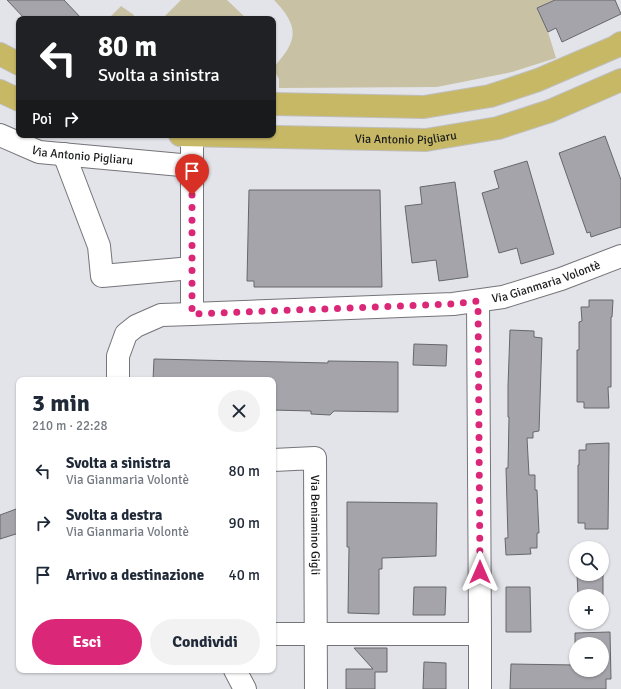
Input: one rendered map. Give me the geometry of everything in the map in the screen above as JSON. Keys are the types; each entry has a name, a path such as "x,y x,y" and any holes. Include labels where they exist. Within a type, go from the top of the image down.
{"main road":[{"path":"276,104 424,107 490,96 538,80 615,47 621,43"},
{"path":"0,54 16,62"},
{"name":"Via Antonio Pigliaru","path":"276,137 426,140 498,128 550,111 621,80"},
{"path":"0,91 16,99"}],"street":[{"name":"Via Antonio Pigliaru","path":"0,135 39,152 192,166"},
{"path":"118,377 118,356 126,334 136,326 161,315 192,314 192,166 187,138"},
{"path":"64,154 99,246 102,276 192,268"},
{"name":"Via Gianmaria Volontè","path":"192,314 453,304 478,301 503,297 562,279 621,256"},
{"path":"478,301 480,689"},
{"name":"Via Beniamino Gigli","path":"276,460 315,458 316,689"},
{"path":"276,634 480,634"},
{"path":"237,673 245,689"}],"shaded area":[{"path":"181,0 227,0 244,16 165,16"},
{"path":"274,0 555,0 537,8 548,32 556,58 512,72 437,87 279,88 276,64 287,50 293,34 292,26"},
{"path":"121,6 134,15 134,16 111,16"}],"building":[{"path":"7,0 64,0 79,16 22,16"},
{"path":"555,0 615,0 621,14 562,42 556,28 548,32 537,8"},
{"path":"605,136 621,180 621,227 591,237 590,232 587,233 559,153"},
{"path":"527,161 554,254 521,264 517,248 499,253 482,193 499,188 494,171"},
{"path":"455,182 468,277 439,281 436,260 412,263 405,206 422,204 420,187"},
{"path":"249,190 380,190 382,287 254,287 254,281 247,281"},
{"path":"589,300 613,300 611,317 611,387 608,387 609,408 584,408 584,402 577,402 577,350 579,350 579,322 582,321 581,307 589,307"},
{"path":"510,330 534,331 534,337 542,338 539,431 533,432 533,438 527,438 529,475 535,475 535,490 537,490 539,533 537,533 537,548 530,548 531,554 506,555 505,538 508,538 506,468 508,468"},
{"path":"414,344 447,345 446,366 413,365"},
{"path":"154,359 328,363 328,361 398,362 398,412 334,411 330,415 311,414 311,411 276,410 276,377 153,377"},
{"path":"609,443 608,529 585,529 585,523 578,523 579,450 586,450 586,444"},
{"path":"347,502 437,503 436,556 382,558 382,569 379,569 379,614 348,613 349,547 347,547"},
{"path":"16,509 16,534 0,539 0,515"},
{"path":"577,581 603,581 603,589 578,589"},
{"path":"414,587 446,587 445,615 413,615"},
{"path":"506,587 530,587 531,632 506,632"},
{"path":"610,632 611,679 606,679 606,689 510,689 511,664 569,665 569,677 609,677 609,637 575,637 575,633"},
{"path":"354,648 387,648 387,672 375,672 375,689 346,689 346,669 373,669"},
{"path":"424,662 446,663 446,689 423,689"}],"route":[{"path":"192,195 192,314 453,304 478,301 480,572"}]}
